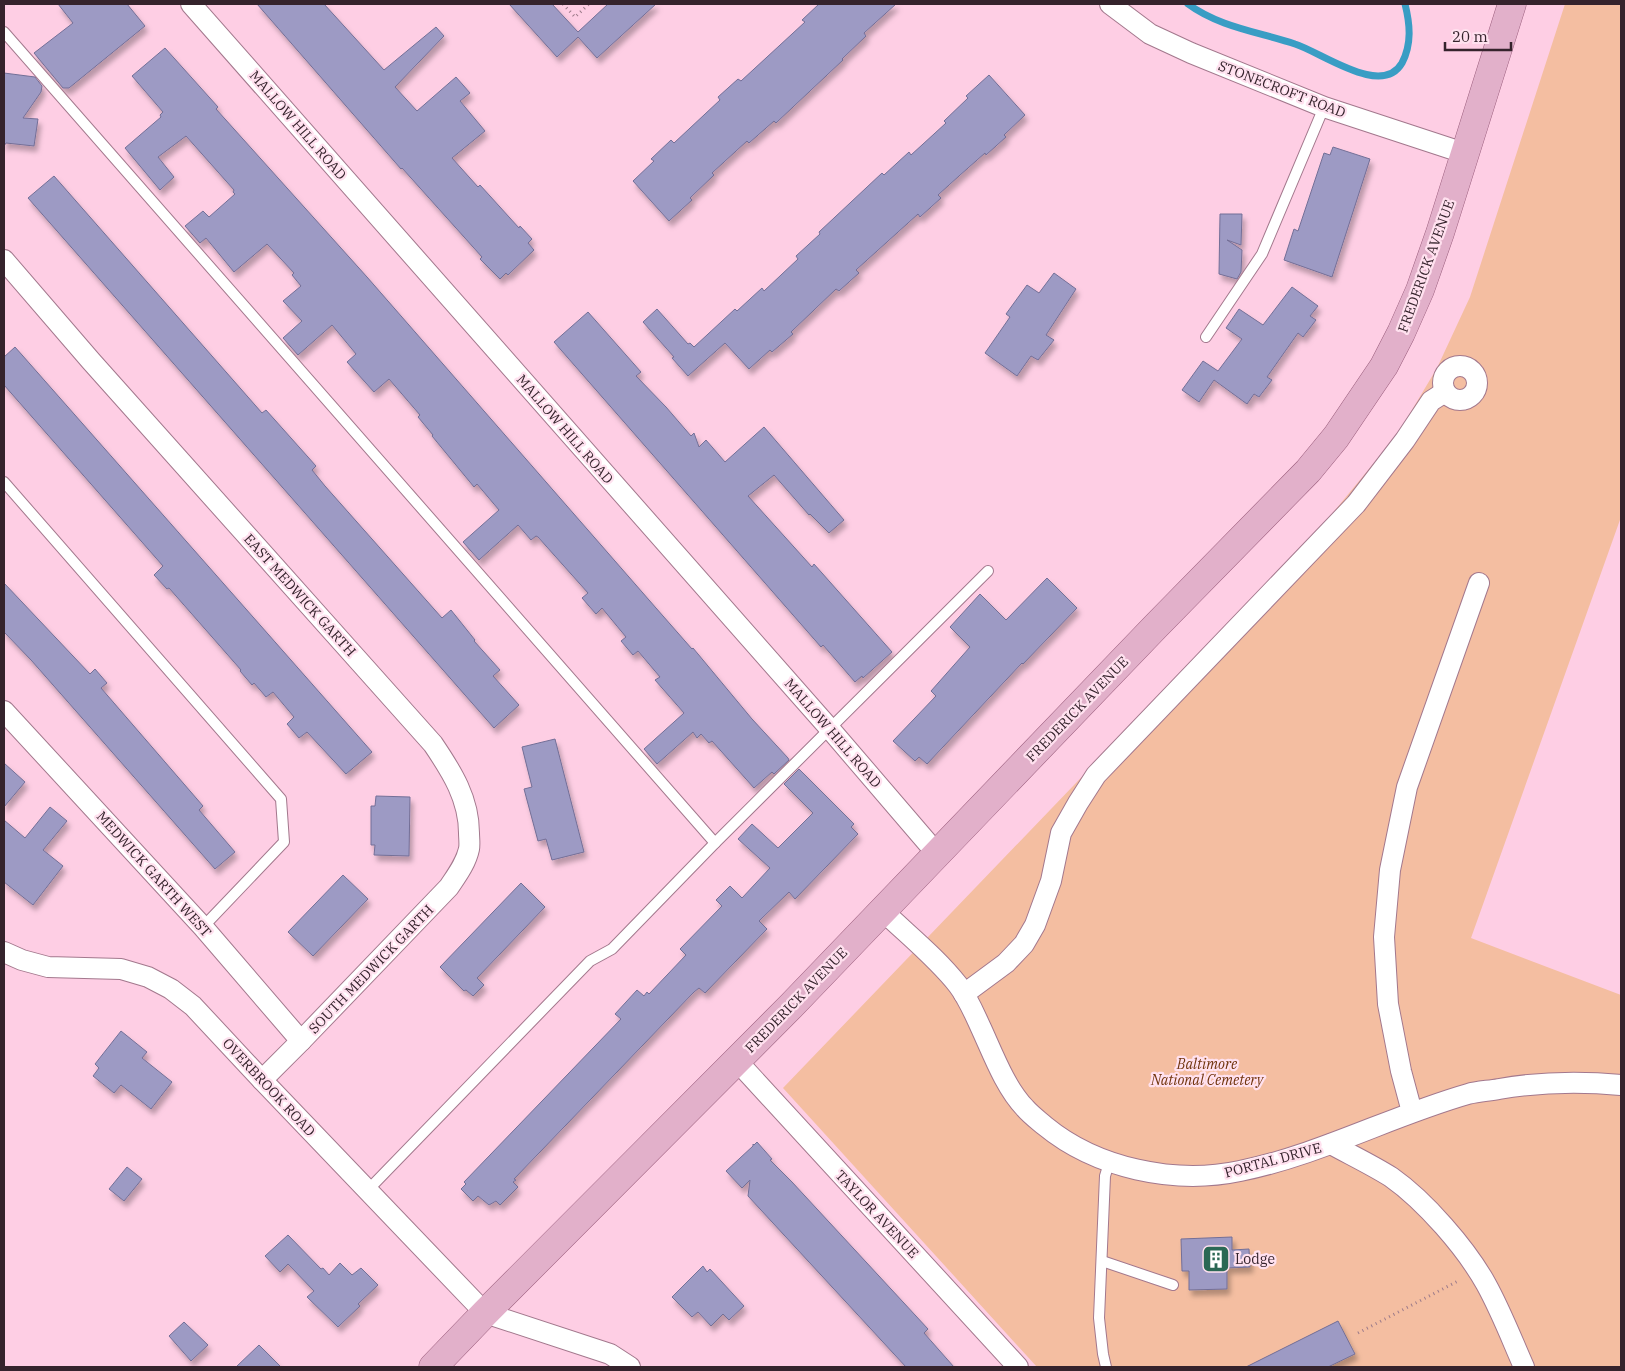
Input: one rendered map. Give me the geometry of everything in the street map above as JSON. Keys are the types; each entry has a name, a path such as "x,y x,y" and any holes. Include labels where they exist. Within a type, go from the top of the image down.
{"main road":[{"name":"FREDERICK AVENUE","path":"434,1367 485,1313 737,1062 1156,626 1308,471 1336,437 1374,382 1401,333 1420,290 1440,233 1512,4"}],"street":[{"name":"MALLOW HILL ROAD","path":"191,4 938,854"},
{"name":"STONECROFT ROAD","path":"1110,4 1150,34 1190,53 1324,107 1464,153"},
{"name":"EAST MEDWICK GARTH","path":"4,260 91,361 433,744 452,770 464,798 469,823 469,848"},
{"path":"964,994 1006,963 1024,944 1035,925 1051,880 1061,833 1096,775 1356,504 1405,440 1431,401 1445,392"},
{"path":"1412,1112 1401,1070 1388,1004 1384,937 1390,870 1406,787 1480,583"},
{"name":"MEDWICK GARTH WEST","path":"4,711 203,927 301,1041"},
{"name":"SOUTH MEDWICK GARTH","path":"262,1080 449,887 461,869 469,848"},
{"name":"PORTAL DRIVE","path":"883,911 942,967 958,985 971,1006 1009,1087 1026,1109 1065,1141 1109,1163 1138,1170 1186,1175 1238,1172 1331,1144 1391,1178 1446,1228 1477,1270 1490,1292 1524,1367"},
{"name":"OVERBROOK ROAD","path":"4,952 22,960 48,967 121,969 148,977 171,989 193,1006 485,1313"},
{"name":"TAYLOR AVENUE","path":"737,1062 1018,1367"},
{"path":"1331,1144 1412,1112 1471,1093 1520,1086 1574,1082 1621,1085"},
{"path":"485,1313 610,1354 630,1367"}],"lane":[{"path":"4,32 715,843"},
{"path":"1206,337 1262,254 1324,107"},
{"path":"4,482 281,799 284,842 203,927"},
{"path":"368,1190 590,961 612,949 715,843 988,571"},
{"path":"1106,1367 1099,1318 1105,1176 1109,1163"},
{"path":"1102,1262 1173,1285"}],"path":[{"path":"562,4 575,17 589,4"},
{"path":"1358,1333 1477,1270"}],"green space":[{"name":"Baltimore National Cemetery","path":"1565,4 1621,4 1621,517 1471,938 1621,995 1621,1367 1037,1367 783,1088 1317,532 1397,435 1437,368 1470,297"}],"building":[{"path":"58,4 127,4 145,26 69,88 63,88 34,53 73,23"},
{"path":"257,4 324,4 384,70 436,27 444,36 395,87 417,111 456,77 470,93 460,101 485,131 452,158 478,187 480,185 519,228 520,226 532,239 528,243 534,250 508,275 506,273 500,279 480,259 482,257 401,169"},
{"path":"509,4 552,4 578,32 608,4 656,4 597,58 578,37 557,57"},
{"path":"819,4 896,4 864,33 866,36 843,60 776,123 774,121 749,143 747,141 712,173 714,175 690,198 692,200 669,221 633,181 654,161 651,159 671,140 674,143 720,100 718,97 738,79 741,81 805,22 802,20"},
{"path":"165,48 218,107 216,109 367,277 788,758 789,760 774,774 772,772 754,788 712,741 709,743 701,734 697,738 693,732 657,764 644,749 684,713 655,680 660,677 638,651 633,655 621,641 626,637 602,608 596,614 582,598 588,593 538,537 536,536 531,540 518,525 479,560 463,542 499,510 477,484 474,487 432,436 418,417 420,415 389,379 374,392 347,362 356,354 332,325 298,355 283,338 302,321 283,301 301,286 292,275 294,273 267,244 234,272 206,238 200,243 185,226 203,211 209,217 235,194 234,190 186,136 158,157 174,177 160,190 125,148 161,117 160,115 163,112 132,76"},
{"path":"4,73 35,77 42,86 41,92 23,118 38,119 34,146 6,143 4,146"},
{"path":"989,75 1025,115 1004,135 1006,137 938,195 941,198 920,217 918,214 856,270 859,273 839,291 836,289 791,332 793,334 772,352 770,350 749,369 725,343 688,376 643,322 657,309 688,344 690,343 694,347 735,309 737,311 762,288 764,291 798,259 796,256 820,234 819,232 882,173 884,175 909,152 911,155 946,123 944,121 968,98 966,96"},
{"path":"1333,147 1370,159 1332,277 1284,260 1294,229 1298,231 1324,153 1330,155"},
{"path":"54,176 262,413 266,410 316,466 312,470 325,486 442,618 451,610 474,641 500,670 493,676 519,705 494,728 28,198"},
{"path":"1220,214 1242,214 1241,245 1227,240 1242,250 1241,272 1237,279 1219,274"},
{"path":"1054,273 1076,289 1046,335 1054,340 1038,360 1031,356 1017,376 985,353 1010,317 1006,314 1027,285 1039,293"},
{"path":"1292,287 1318,306 1310,316 1316,320 1303,337 1298,333 1267,377 1272,380 1259,397 1254,394 1247,404 1214,380 1199,402 1182,390 1203,361 1218,371 1242,339 1226,328 1239,309 1263,325"},
{"path":"588,312 641,372 636,376 691,436 694,433 699,447 706,440 725,462 764,427 844,520 829,533 809,515 774,475 748,496 812,567 814,564 892,652 863,678 862,676 855,682 823,645 821,647 554,342"},
{"path":"15,347 372,752 346,774 307,732 299,738 287,724 294,717 273,692 266,697 254,683 252,685 169,588 167,589 154,575 163,566 4,385 4,357"},
{"path":"1047,578 1077,608 1022,663 927,764 919,757 915,761 893,741 936,696 931,691 970,647 950,627 980,594 1006,620"},
{"path":"4,583 90,674 95,669 107,683 101,688 203,806 199,810 235,852 215,869 31,660 4,632"},
{"path":"555,739 584,852 552,860 546,839 538,841 524,789 532,787 522,747"},
{"path":"4,763 25,782 4,807"},
{"path":"799,769 854,824 851,827 858,834 795,899 789,892 759,921 767,929 705,993 699,988 694,992 514,1179 516,1180 513,1182 518,1187 500,1205 496,1201 489,1205 478,1196 473,1201 461,1189 466,1184 464,1182 621,1019 615,1014 637,990 644,996 647,992 649,994 686,955 680,949 722,906 716,900 730,886 742,898 770,868 738,839 752,824 778,848 813,813 784,784"},
{"path":"376,796 410,797 409,856 374,855 375,845 371,845 371,806 375,806"},
{"path":"50,807 67,821 43,850 63,866 33,905 4,882 4,820 25,838"},
{"path":"343,875 368,899 313,956 288,932"},
{"path":"521,883 545,907 477,978 484,985 473,996 466,990 464,991 440,967"},
{"path":"121,1031 147,1052 142,1058 172,1082 151,1109 121,1085 114,1093 93,1076 99,1068 95,1064"},
{"path":"757,1142 772,1159 770,1160 928,1329 924,1333 954,1367 906,1367 748,1196 750,1180 742,1188 726,1171"},
{"path":"127,1167 142,1179 124,1201 109,1189"},
{"path":"288,1235 329,1275 340,1263 352,1275 361,1268 378,1285 338,1327 307,1297 314,1291 288,1264 280,1272 265,1256"},
{"name":"Lodge","path":"1232,1237 1232,1250 1249,1249 1250,1267 1227,1268 1227,1289 1189,1290 1189,1271 1182,1271 1181,1239"},
{"path":"703,1266 707,1272 710,1269 744,1306 729,1320 723,1314 711,1326 698,1312 692,1317 672,1297"},
{"path":"1338,1321 1355,1354 1328,1367 1246,1367"},
{"path":"184,1322 208,1345 191,1361 169,1336"},
{"path":"259,1345 281,1367 236,1367"}],"waterway":[{"path":"1188,4 1226,24 1295,44 1351,70 1380,76 1393,73 1402,63 1405,56 1409,41 1405,4"}],"place":[{"name":"Lodge","path":"1216,1259"}]}
